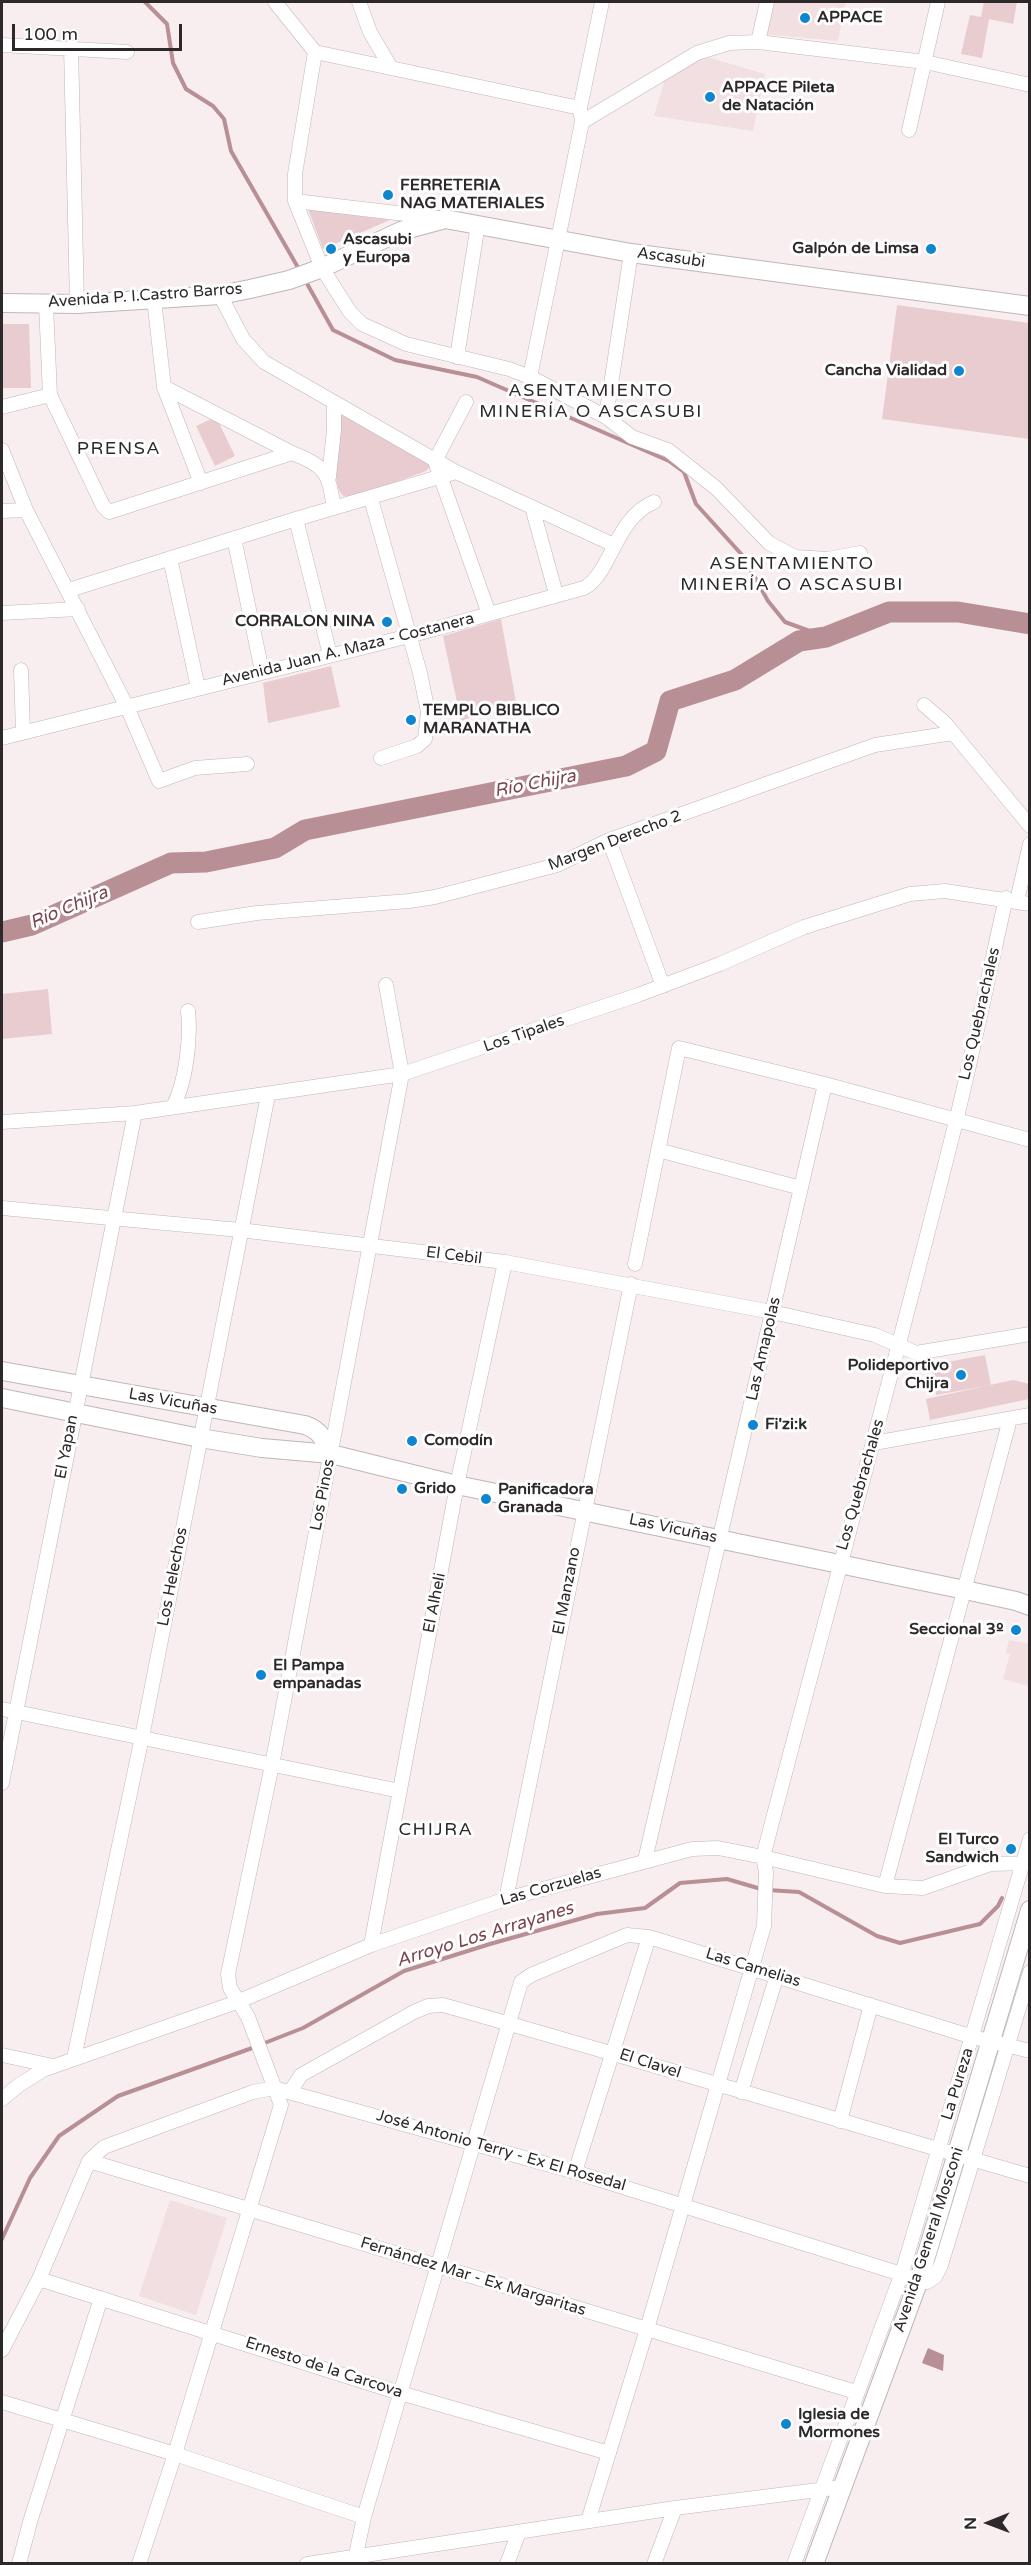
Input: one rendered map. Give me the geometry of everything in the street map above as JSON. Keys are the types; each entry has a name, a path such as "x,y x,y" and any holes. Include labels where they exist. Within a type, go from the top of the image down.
{"street":[{"path":"275,2 315,52 391,68 581,115 697,53 729,43 758,42 925,62 1029,85"},
{"path":"359,2 370,32 391,68"},
{"path":"530,377 602,2"},
{"path":"758,42 767,2"},
{"path":"909,130 938,2"},
{"path":"2,45 71,47 127,52"},
{"path":"71,47 76,304"},
{"path":"315,52 295,174 295,201 322,268 350,312 362,324 406,344 509,369 530,377 606,417 632,436 668,450 694,469 742,513 769,543 795,557 828,559 860,552"},
{"path":"295,201 445,219"},
{"name":"Ascasubi","path":"322,268 401,231 445,219 631,253 1029,306"},
{"path":"457,357 478,224"},
{"path":"606,417 631,253"},
{"name":"Avenida P. I.Castro Barros","path":"2,303 76,304 220,295 289,280 322,268"},
{"path":"220,295 243,339 264,362 456,472 614,544"},
{"path":"154,299 164,387 201,483"},
{"path":"46,304 50,395 103,506 109,512 292,453"},
{"path":"164,387 321,466 329,477"},
{"path":"2,407 50,395"},
{"path":"466,402 435,461 489,614"},
{"path":"334,404 329,477 334,508"},
{"path":"2,450 26,510 127,707 159,781 195,768 247,764"},
{"path":"69,590 456,472"},
{"path":"371,499 428,712 425,739 417,746 381,758"},
{"name":"Avenida Juan A. Maza - Costanera","path":"2,738 409,636 593,583 614,544 637,513 654,502"},
{"path":"532,507 556,594"},
{"path":"2,511 26,510"},
{"path":"296,519 330,655"},
{"path":"234,538 262,671"},
{"path":"170,558 198,688"},
{"path":"2,613 78,609"},
{"path":"21,670 23,732"},
{"path":"924,705 953,733 1029,826"},
{"name":"Margen Derecho 2","path":"198,922 257,913 435,897 556,866 609,840 875,746 953,733"},
{"path":"609,840 663,986"},
{"name":"Los Quebrachales","path":"588,2521 648,2329 764,1926 763,1857 839,1563 874,1443 957,1119 1018,901 1029,844"},
{"name":"Los Tipales","path":"2,1122 135,1113 402,1074 663,986 804,927 910,894 945,891 1018,901"},
{"name":"Los Pinos","path":"139,2564 175,2454 281,2105 248,2017 230,1988 228,1974 272,1765 402,1074 386,985"},
{"path":"174,1107 180,1094 188,1040 188,1011"},
{"path":"634,1263 679,1048 825,1084 1029,1140"},
{"name":"Las Amapolas","path":"645,1860 825,1084"},
{"name":"Los Helechos","path":"74,2058 142,1737 268,1095"},
{"name":"El Yapan","path":"2,1783 79,1385 135,1113"},
{"path":"658,1150 801,1188"},
{"name":"El Cebil","path":"2,1208 240,1230 505,1262 772,1312 875,1335 916,1353 1029,1334"},
{"name":"El Alheli","path":"371,1945 458,1485 505,1262"},
{"name":"El Manzano","path":"506,1899 631,1284"},
{"name":"Las Vicuñas","path":"2,1371 315,1428 323,1437 331,1454"},
{"name":"Las Vicuñas","path":"2,1398 200,1438 262,1448 331,1454 458,1485 1025,1603"},
{"path":"874,1443 1029,1415"},
{"path":"262,1448 259,1429 267,1418"},
{"path":"885,1887 1010,1419"},
{"path":"2,1709 400,1791"},
{"name":"La Pureza","path":"794,2564 819,2490 902,2273 1026,1863 1029,1839"},
{"name":"Las Corzuelas","path":"2,2099 19,2085 53,2066 237,2002 371,1945 506,1899 692,1849 718,1848 885,1887 923,1888 991,1864 1026,1863"},
{"name":"Avenida General Mosconi","path":"814,2564 965,2157 999,2043 1029,1910"},
{"name":"Las Camelias","path":"509,2024 521,1982 627,1935 649,1937 753,1967 973,2037 1029,2051"},
{"path":"575,2172 649,1937"},
{"path":"999,2043 1029,1972"},
{"path":"741,2092 777,1975"},
{"name":"El Clavel","path":"290,2092 301,2075 428,2006 443,2005 614,2052 741,2092 1029,2175"},
{"path":"840,2121 870,2005"},
{"path":"355,2560 364,2517 509,2024"},
{"path":"2,2055 53,2066"},
{"name":"José Antonio Terry - Ex El Rosedal","path":"89,2161 104,2147 253,2092 274,2088 475,2142 684,2205 919,2280"},
{"path":"2,2350 39,2279 89,2161"},
{"name":"Fernández Mar - Ex Margaritas","path":"89,2161 856,2392"},
{"name":"Ernesto de la Carcova","path":"39,2279 400,2393 609,2453"},
{"path":"19,2564 101,2298"},
{"path":"2,2402 175,2454 364,2517"},
{"path":"307,2564 355,2560 675,2508 842,2487"},
{"path":"654,2564 675,2508"},
{"path":"507,2564 519,2532"}],"shaded area":[{"name":"APPACE","path":"770,2 846,2 838,41 764,34"},
{"path":"984,2 1017,2 1013,24 989,19 982,58 961,54 970,15 981,17"},
{"name":"APPACE Pileta de Natación","path":"700,55 765,74 753,131 654,116 665,79"},
{"path":"308,209 390,220 323,249"},
{"name":"Cancha Vialidad","path":"897,305 1029,323 1029,439 882,419"},
{"path":"2,324 29,324 31,388 2,388"},
{"path":"337,411 430,464 429,468 352,498 344,496 337,485 335,464"},
{"path":"216,417 235,456 215,466 196,426"},
{"path":"501,619 516,702 461,721 443,636"},
{"path":"331,666 340,707 268,723 263,683"},
{"path":"48,989 52,1034 2,1039 2,994"},
{"name":"Polideportivo Chijra","path":"985,1355 991,1385 936,1395 931,1365"},
{"path":"1013,1380 1029,1384 1029,1399 930,1420 926,1399"},
{"path":"1009,1640 1029,1644 1029,1686 1003,1679 1010,1654 1006,1653"},
{"path":"170,2200 227,2218 196,2315 139,2296"},
{"path":"928,2348 944,2355 943,2371 922,2363"}],"waterway":[{"path":"145,2 167,24 173,63 186,89 213,106 224,119 231,151 300,271"},
{"path":"305,280 333,330 395,360 477,377 669,461 684,472 696,504 743,556 768,601 785,622 826,637"},
{"name":"Río Chijra","path":"2,932 32,925 171,863 206,862 275,848 305,830 626,766 656,751 670,701 735,680 799,641 826,637 889,612 958,612 1030,624"},
{"name":"Arroyo Los Arrayanes","path":"262,2044 303,2028 404,1971 597,1914 645,1908 680,1883 727,1879 761,1889"},
{"name":"Arroyo Los Arrayanes","path":"768,1890 799,1892 877,1936 900,1943 980,1924 998,1906 1002,1898"},
{"name":"Arroyo Los Arrayanes","path":"2,2239 30,2178 59,2136 118,2096 255,2047"}],"place":[{"name":"APPACE","path":"805,18"},
{"name":"APPACE Pileta de Natación","path":"710,97"},
{"name":"FERRETERIA NAG MATERIALES","path":"388,195"},
{"name":"Ascasubi y Europa","path":"331,249"},
{"name":"Galpón de Limsa","path":"931,249"},
{"name":"Cancha Vialidad","path":"959,371"},
{"name":"CORRALON NINA","path":"387,622"},
{"name":"TEMPLO BIBLICO MARANATHA","path":"411,720"},
{"name":"Polideportivo Chijra","path":"961,1375"},
{"name":"Fi'zi:k","path":"753,1425"},
{"name":"Comodín","path":"412,1441"},
{"name":"Grido","path":"402,1489"},
{"name":"Panificadora Granada","path":"486,1499"},
{"name":"Seccional 3º","path":"1016,1630"},
{"name":"El Pampa empanadas","path":"261,1675"},
{"name":"El Turco Sandwich","path":"1011,1849"},
{"name":"Iglesia de Mormones","path":"786,2424"}],"district":[{"name":"ASENTAMIENTO MINERÍA O ASCASUBI","path":"591,401"},
{"name":"PRENSA","path":"119,449"},
{"name":"ASENTAMIENTO MINERÍA O ASCASUBI","path":"792,574"},
{"name":"CHIJRA","path":"436,1830"}]}
